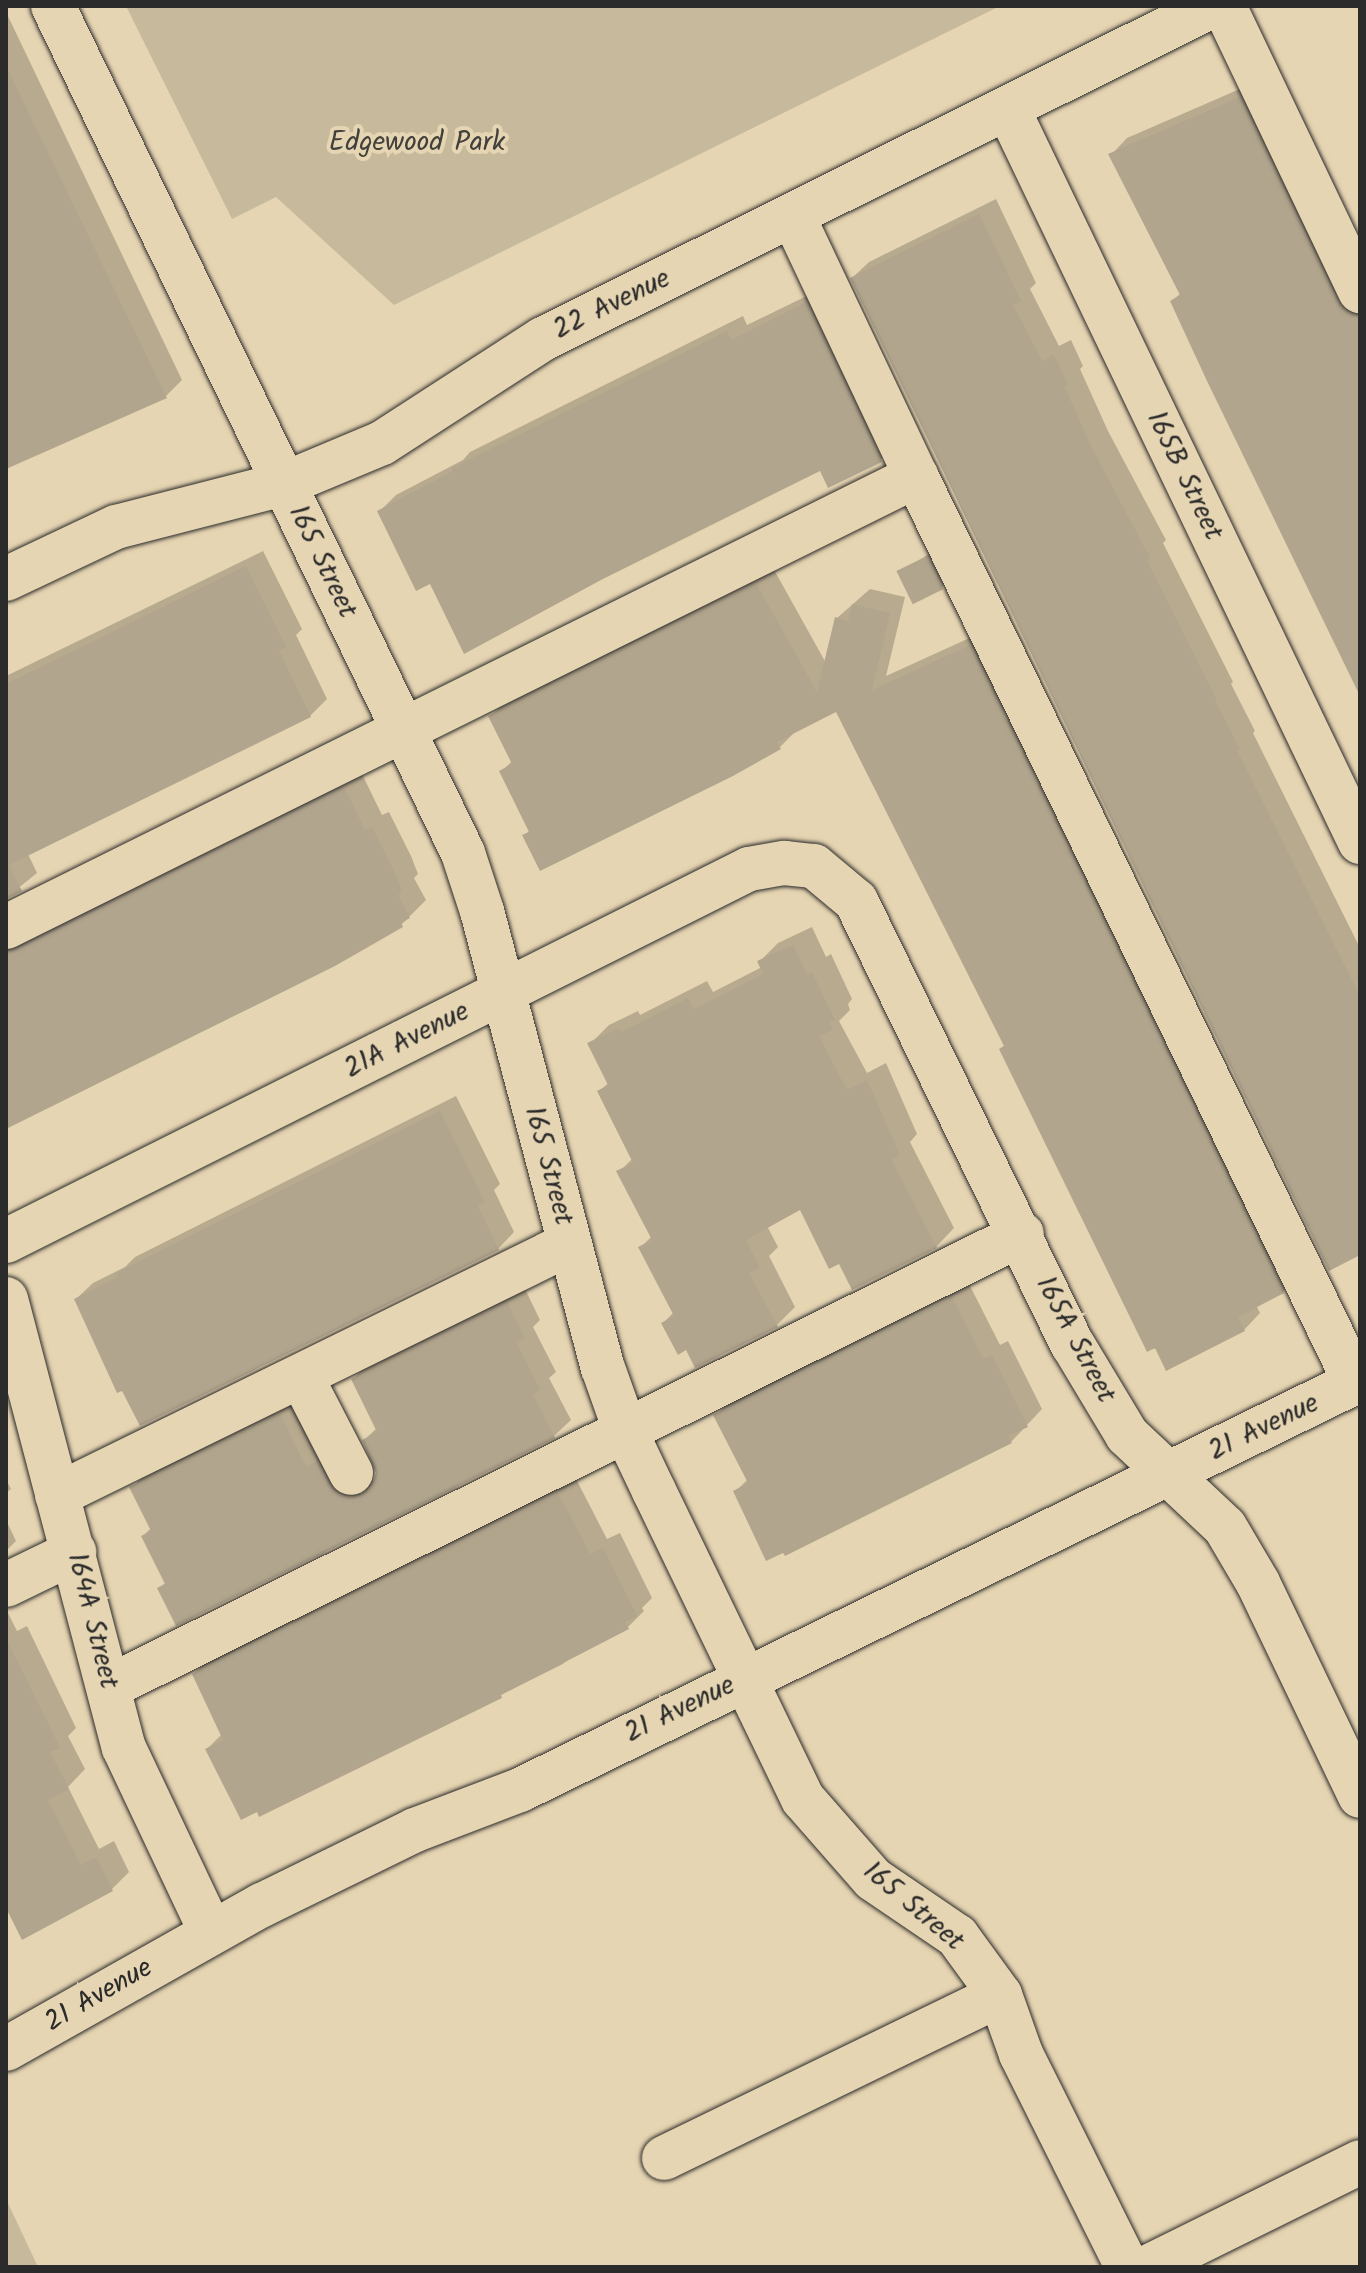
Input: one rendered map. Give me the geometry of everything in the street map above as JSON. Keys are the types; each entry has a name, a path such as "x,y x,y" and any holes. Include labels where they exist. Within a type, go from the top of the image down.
{"street":[{"name":"165 Street","path":"53,6 463,853 603,1368 625,1430 803,1799 873,1879 957,1936 1000,1995 1021,2054 1127,2267"},
{"name":"22 Avenue","path":"6,579 116,527 284,484 382,443 543,339 1212,6"},
{"path":"1224,6 1360,291"},
{"name":"165B Street","path":"1008,109 1360,842"},
{"path":"793,216 916,476 1358,1381"},
{"path":"6,927 916,476"},
{"name":"21A Avenue","path":"6,1241 749,869 784,863 814,866"},
{"name":"165A Street","path":"814,866 856,901 1022,1234 1073,1345 1127,1435 1225,1527 1258,1583 1360,1796"},
{"path":"109,1687 1022,1234"},
{"path":"57,1495 569,1244"},
{"name":"164A Street","path":"6,1299 124,1748 211,1932"},
{"path":"301,1376 351,1473"},
{"name":"21 Avenue","path":"6,2049 211,1932 415,1830 520,1790 1358,1381"},
{"path":"6,1585 74,1552"},
{"path":"664,2158 1000,1995"},
{"path":"1148,2267 1360,2162"}],"green space":[{"name":"Edgewood Park","path":"126,6 1000,6 394,305 276,197 232,219"},
{"path":"6,2199 38,2267 6,2267"}],"building":[{"path":"6,66 167,398 6,469"},
{"path":"1240,97 1337,302 1347,312 1360,316 1360,696 1207,381 1170,301 1180,295 1108,154"},
{"path":"979,214 1021,301 1013,305 1042,361 1054,355 1068,384 1064,386 1092,448 1150,558 1147,560 1217,700 1240,749 1237,750 1360,996 1360,1255 1329,1271 850,278"},
{"path":"806,302 882,462 828,488 820,471 601,580 464,654 430,584 416,591 377,511 453,471 452,468 727,331 731,340"},
{"path":"927,556 943,589 913,604 896,571"},
{"path":"246,566 286,647 279,651 311,717 9,865 22,891 6,899 6,684"},
{"path":"756,583 817,692 835,617 848,621 852,604 890,613 872,690 970,645 1284,1293 1238,1317 1245,1331 1166,1371 1155,1348 1147,1352 999,1049 1004,1046 836,712 777,742 781,749 733,776 540,871 522,835 529,832 499,771 512,764 488,716"},
{"path":"344,787 365,830 372,827 395,873 402,892 398,895 410,918 401,923 403,927 335,966 6,1129 6,952"},
{"path":"793,945 807,974 812,972 835,1020 829,1022 833,1030 819,1036 847,1090 867,1080 900,1155 891,1159 937,1248 852,1290 839,1264 829,1269 800,1210 746,1240 760,1268 749,1273 778,1327 695,1368 686,1350 678,1355 661,1323 674,1316 638,1247 652,1240 616,1171 633,1163 597,1091 608,1085 587,1043 619,1028 621,1032 688,998 694,1009 763,974 757,961"},
{"path":"440,1111 485,1202 478,1206 499,1250 140,1426 122,1391 117,1393 74,1299 118,1277 116,1273"},
{"path":"952,1297 983,1359 992,1355 1028,1427 1008,1436 1012,1443 785,1556 783,1553 766,1561 733,1491 748,1483 713,1415"},
{"path":"507,1302 525,1338 516,1342 540,1390 533,1394 555,1438 176,1626 157,1588 165,1584 141,1536 151,1531 129,1487 280,1414 306,1467 317,1461 337,1494 349,1498 362,1495 372,1487 376,1473 362,1440 377,1432 351,1379"},
{"path":"558,1492 590,1554 603,1548 637,1616 625,1622 629,1629 501,1695 502,1698 259,1817 257,1812 241,1820 205,1749 223,1740 192,1674"},
{"path":"6,1638 60,1748 50,1752 69,1789 48,1800 81,1865 96,1857 113,1891 22,1940 6,1908"}]}
